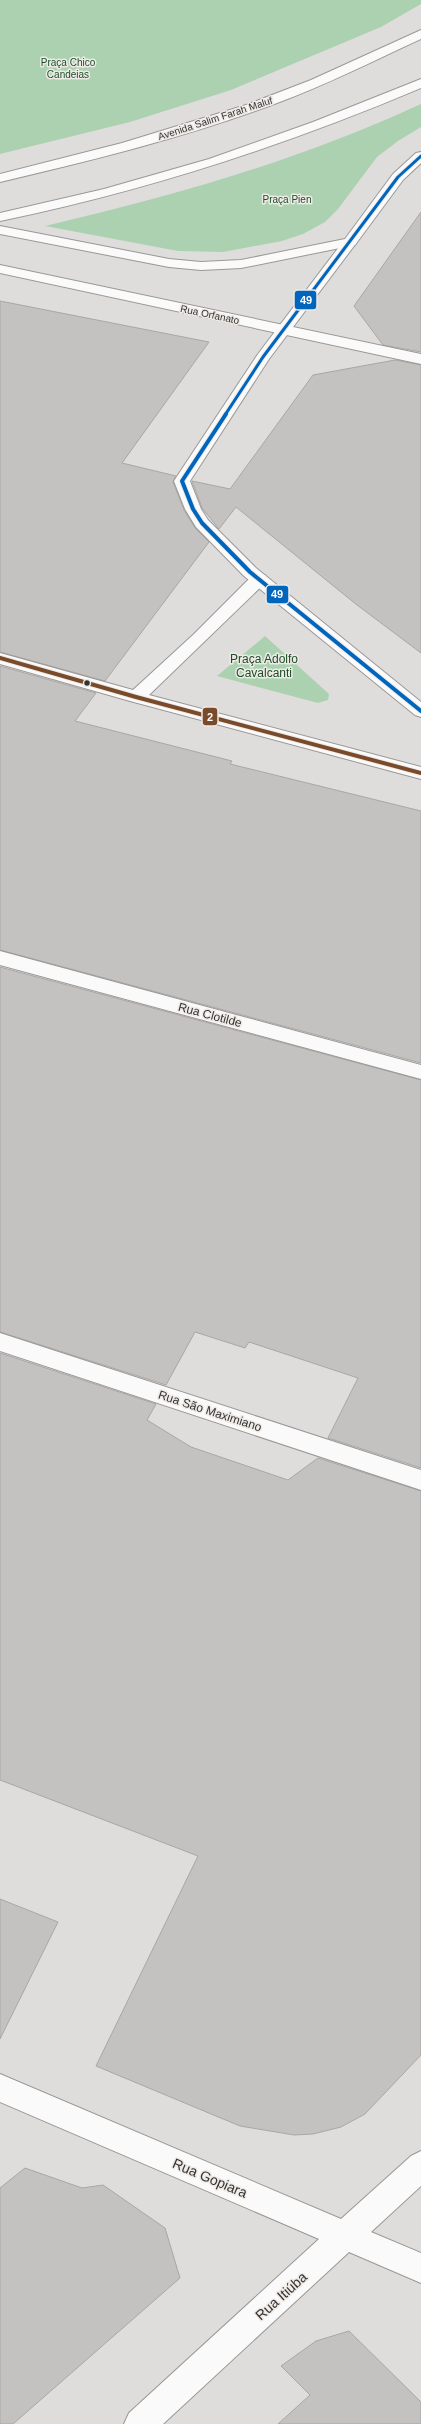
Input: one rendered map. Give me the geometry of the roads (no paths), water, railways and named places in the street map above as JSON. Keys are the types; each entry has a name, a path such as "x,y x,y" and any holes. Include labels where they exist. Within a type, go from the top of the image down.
{"main road":[{"name":"Avenida Salim Farah Maluf","path":"0,178 166,135 252,107 336,74 421,34"},
{"path":"0,218 120,190 230,157 339,119 421,84"},
{"path":"421,156 398,177 263,357 182,481 193,509 202,523 259,579 421,711"},
{"path":"0,230 169,263 201,266 241,264 350,242"},
{"name":"Rua Orfanato","path":"0,269 284,331 421,359"},
{"path":"136,697 200,638 259,579"},
{"path":"0,658 136,697 421,773"},
{"name":"Rua Clotilde","path":"0,958 421,1072"},
{"name":"Rua São Maximiano","path":"0,1342 421,1480"},
{"name":"Rua Gopiara","path":"0,2088 421,2268"},
{"name":"Rua Itiúba","path":"140,2424 421,2166"}],"park label":[{"name":"Praça Chico Candeias","path":"68,68"},
{"name":"Praça Pien","path":"287,199"},
{"name":"Praça Adolfo Cavalcanti","path":"264,666"}]}
